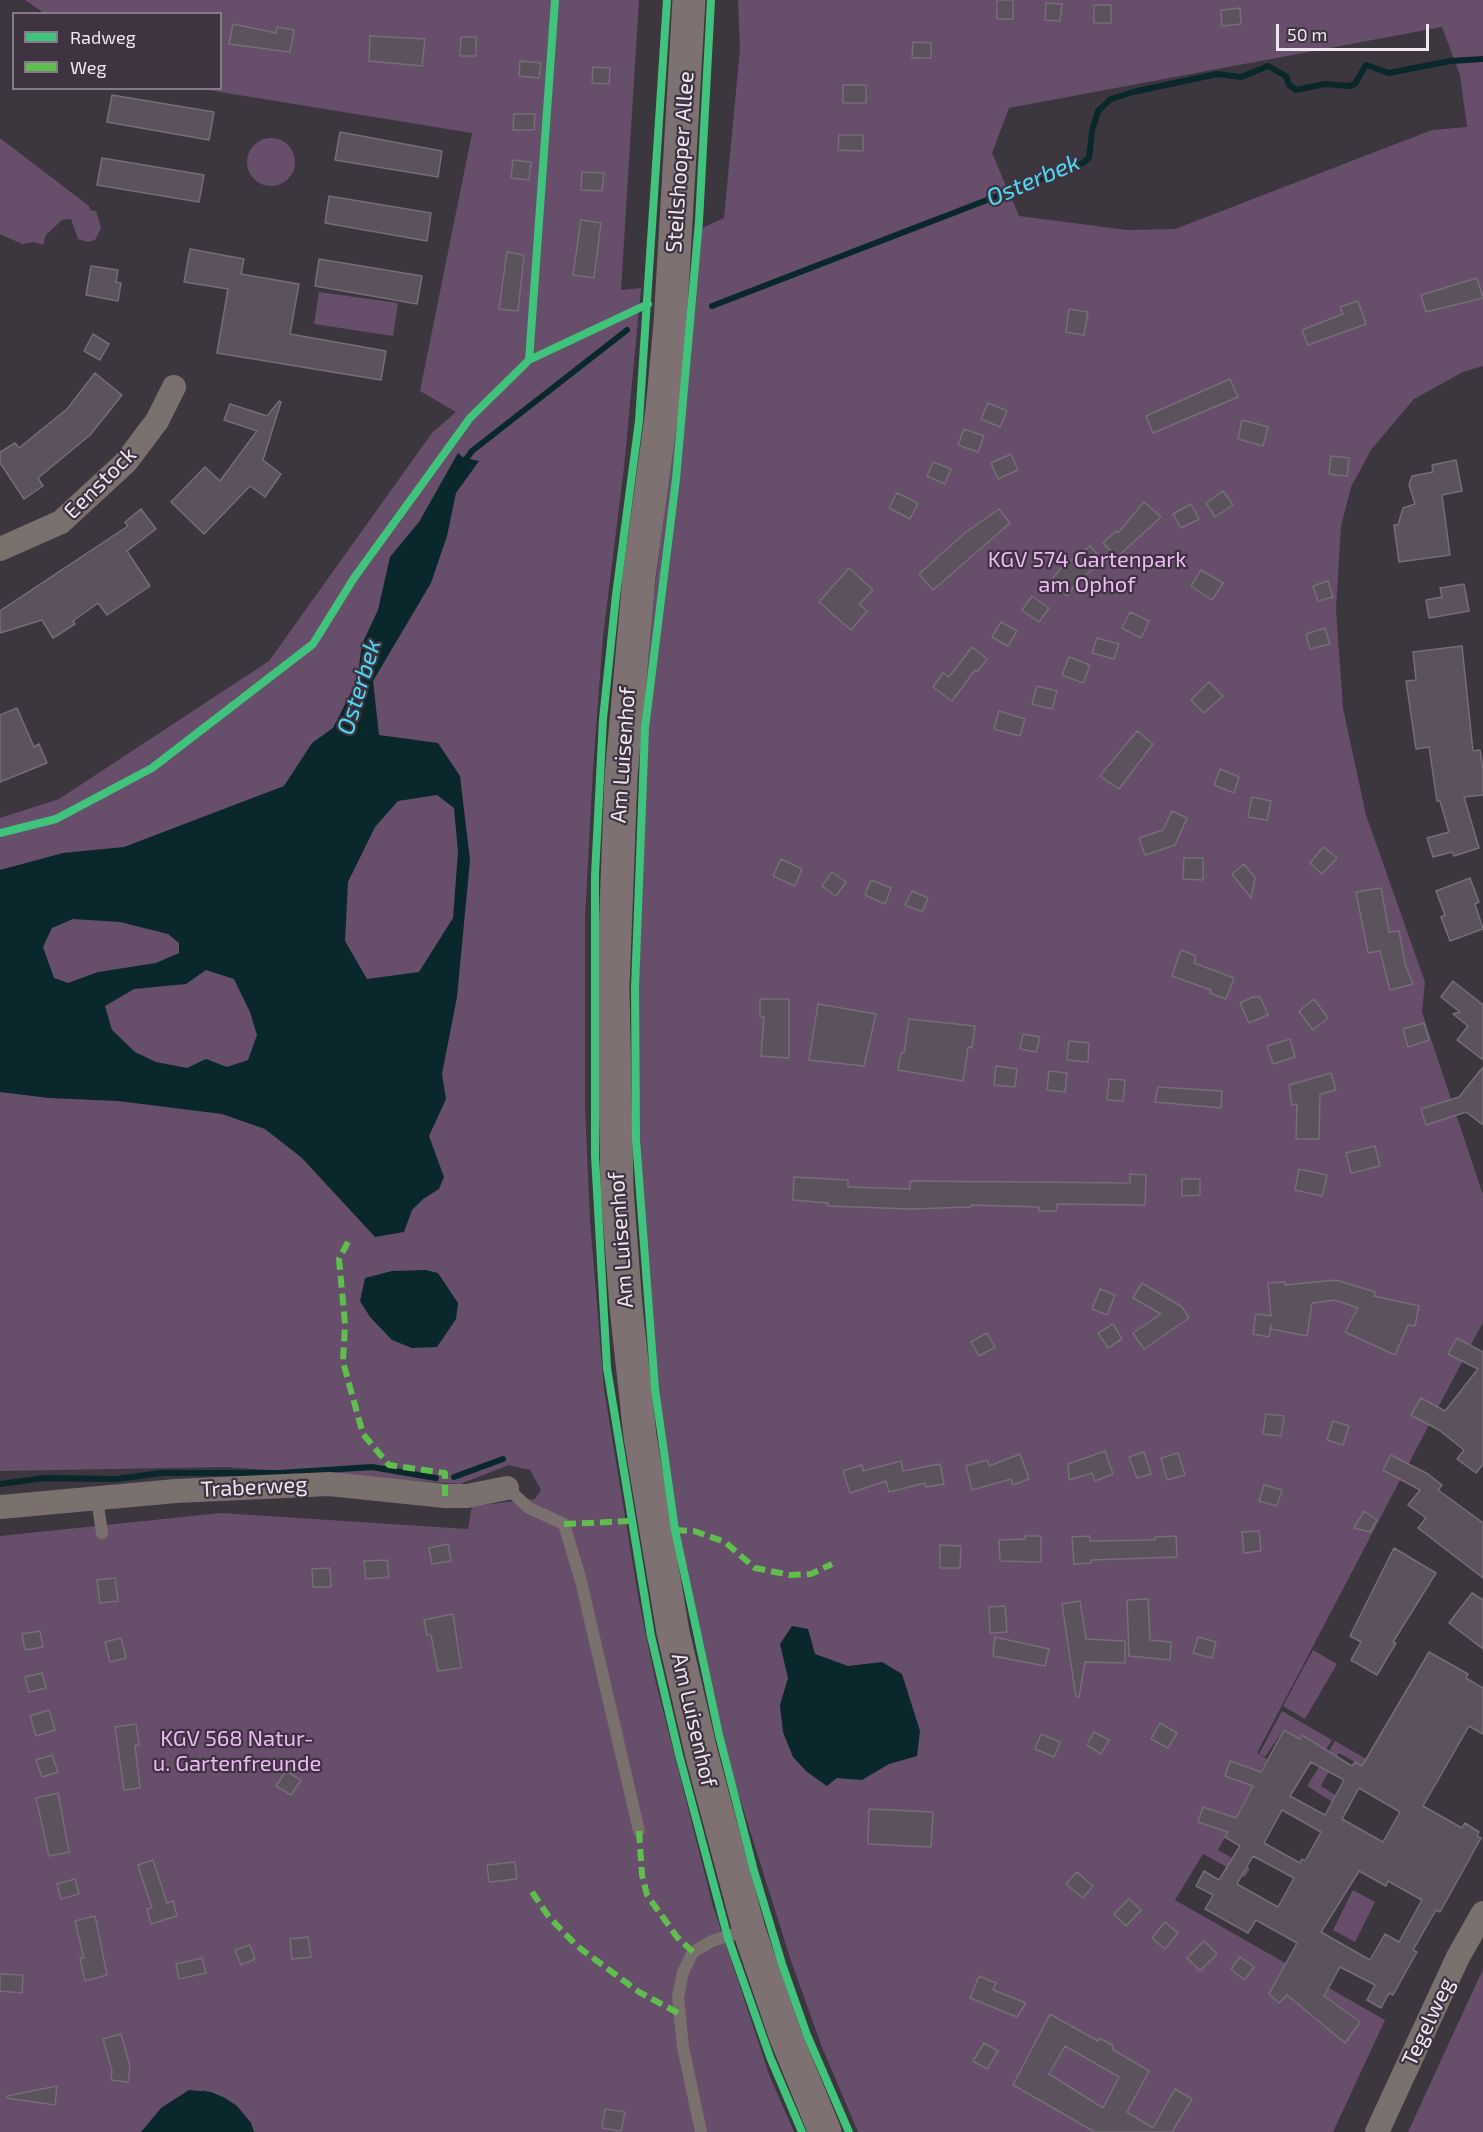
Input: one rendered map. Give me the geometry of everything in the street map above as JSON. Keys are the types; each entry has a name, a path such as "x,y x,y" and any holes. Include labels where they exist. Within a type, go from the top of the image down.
{"main road":[{"name":"Steilshooper Allee","path":"670,324 689,0"},
{"name":"Am Luisenhof","path":"670,324 662,410 638,588 621,777 613,987 617,1189 626,1306 640,1436 671,1621 702,1756 749,1930 785,2035 825,2132"}],"street":[{"name":"Eenstock","path":"0,549 61,522 126,462 157,421 174,387"},
{"name":"Traberweg","path":"0,1507 97,1498 329,1484 445,1496 467,1496 507,1488"},
{"name":"Tegelweg","path":"1377,2132 1458,1957 1483,1913"}],"lane":[{"path":"507,1488 529,1509 564,1524 581,1581 639,1830"},
{"path":"97,1498 102,1533"},
{"path":"701,2132 683,2048 678,1997 683,1972 693,1952 712,1941 749,1930"}],"green space":[{"name":"KGV 568 Natur- u. Gartenfreunde","path":"25,0 639,0 621,290 641,288 624,467 603,637 585,918 585,1106 590,1221 604,1389 639,1601 655,1679 713,1906 770,2077 794,2132 254,2132 251,2123 237,2106 225,2098 203,2090 141,2132 0,2132 0,1536 221,1513 468,1529 472,1506 535,1499 541,1490 530,1470 509,1465 460,1484 226,1467 0,1471 0,818 59,799 269,661 432,433 456,412 420,391 472,133 208,90 222,90 222,12 43,12"},
{"name":"KGV 574 Gartenpark am Ophof","path":"738,0 1483,0 1483,366 1463,372 1414,399 1371,450 1351,487 1341,526 1336,609 1343,708 1366,815 1425,982 1422,1012 1483,1195 1483,1322 1257,1753 1267,1759 1218,1850 1250,1868 1245,1877 1203,1854 1175,1900 1385,2020 1333,2132 858,2132 822,2047 791,1961 706,1691 662,1466 636,1109 641,697 700,229 724,218 740,49","holes":["1442,27 1460,75 1467,127 1432,130 1175,229 1127,230 1019,216 992,153 1009,108"]},
{"path":"0,138 89,206 90,210 96,211 101,228 95,240 88,242 78,239 71,219 62,220 46,235 43,245 34,242 22,244 0,234"},
{"path":"266,138 276,138 288,145 295,157 295,167 288,179 276,186 266,186 251,175 247,167 247,157 258,142"},
{"path":"319,292 398,303 393,336 314,324"},
{"path":"1313,1650 1337,1664 1305,1719 1283,1706"},
{"path":"1282,1711 1332,1740 1318,1763 1316,1743 1302,1734 1299,1738 1284,1729 1265,1757 1259,1754"},
{"path":"1335,1741 1375,1764 1371,1771 1339,1753 1321,1786 1351,1805 1347,1811 1307,1786"},
{"path":"1353,1890 1375,1902 1355,1942 1333,1930"},
{"path":"1483,1969 1483,2132 1408,2132"}],"water":[{"path":"458,453 464,458 479,461 456,493 447,536 431,583 373,681 379,735 438,743 460,776 470,860 457,997 442,1074 446,1099 429,1136 444,1177 439,1189 423,1199 412,1210 404,1232 375,1237 302,1158 265,1129 222,1114 118,1101 49,1098 0,1092 0,870 63,853 124,847 284,786 312,743 333,728 357,681 362,644 378,610 390,557 419,522","holes":["437,795 454,808 458,852 453,918 419,972 367,979 345,941 348,882 375,827 398,801","73,919 120,922 168,934 179,943 179,953 156,963 98,972 68,983 54,978 43,947 52,928","206,970 234,979 250,1012 257,1035 248,1060 227,1067 206,1059 187,1068 156,1062 135,1052 112,1030 105,1006 134,989 186,984"]},
{"path":"426,1270 438,1273 458,1303 456,1319 437,1347 412,1348 392,1340 370,1317 360,1301 365,1278 392,1271"},
{"path":"792,1626 808,1629 815,1654 848,1666 882,1662 902,1674 920,1731 917,1756 889,1764 862,1780 837,1778 827,1786 807,1772 793,1757 783,1732 780,1705 788,1678 780,1644"},
{"path":"189,2090 211,2092 225,2098 237,2106 251,2123 254,2132 141,2132 161,2108"}],"building":[{"path":"997,0 1013,0 1013,19 997,19"},
{"path":"1046,3 1062,4 1060,21 1045,20"},
{"path":"1094,5 1111,5 1111,23 1094,23"},
{"path":"1240,8 1241,24 1222,26 1221,10"},
{"path":"233,24 276,33 277,27 294,30 290,52 229,44"},
{"path":"370,36 425,39 422,66 369,61"},
{"path":"461,37 476,37 476,56 460,56"},
{"path":"913,42 931,43 931,58 912,58"},
{"path":"520,61 541,63 539,78 519,76"},
{"path":"593,67 610,68 609,84 592,83"},
{"path":"843,85 866,85 866,103 843,103"},
{"path":"112,95 214,112 209,140 107,122"},
{"path":"514,114 535,114 534,130 513,130"},
{"path":"340,132 442,151 438,177 335,160"},
{"path":"839,135 863,135 863,151 838,150"},
{"path":"102,158 204,175 199,202 97,185"},
{"path":"513,160 531,162 529,180 511,178"},
{"path":"582,172 604,173 602,191 581,190"},
{"path":"329,196 431,213 427,241 325,223"},
{"path":"581,220 601,223 594,278 573,275"},
{"path":"190,249 244,259 241,274 299,284 290,334 386,351 381,380 217,353 228,289 184,282"},
{"path":"507,252 524,255 518,311 499,309"},
{"path":"319,259 422,276 417,304 315,286"},
{"path":"91,266 118,270 116,282 121,283 118,301 86,295"},
{"path":"1477,278 1483,298 1426,312 1421,295"},
{"path":"1358,301 1366,324 1308,345 1302,330 1343,314 1340,307"},
{"path":"1069,309 1088,312 1084,335 1066,332"},
{"path":"93,334 109,344 100,360 84,351"},
{"path":"95,373 122,395 90,435 38,478 43,486 24,499 0,463 0,452 15,443 19,448 67,409"},
{"path":"1230,379 1238,397 1153,433 1146,416"},
{"path":"279,401 281,402 263,460 281,474 265,497 250,486 204,534 171,502 205,467 220,481 257,431 224,420 230,404 267,416"},
{"path":"988,403 1007,411 1000,427 981,419"},
{"path":"1242,420 1268,427 1263,446 1238,439"},
{"path":"964,429 984,436 978,452 958,445"},
{"path":"1011,454 1018,470 998,479 991,463"},
{"path":"1331,456 1349,458 1347,476 1329,474"},
{"path":"1456,460 1462,491 1442,495 1450,555 1399,562 1394,525 1398,525 1403,508 1415,504 1409,485 1412,476 1433,472 1432,465"},
{"path":"933,462 951,469 945,484 927,476"},
{"path":"1223,491 1233,505 1215,517 1206,503"},
{"path":"897,493 918,503 910,519 889,508"},
{"path":"1144,502 1161,517 1117,557 1103,543 1116,531 1118,533"},
{"path":"1191,504 1199,519 1181,528 1173,514"},
{"path":"141,509 156,529 127,551 150,586 107,615 98,603 73,621 75,624 53,638 42,620 0,633 0,611 128,526 125,522"},
{"path":"999,509 1010,523 933,590 919,574 965,533"},
{"path":"1090,546 1103,561 1078,581 1067,596 1050,582 1061,568"},
{"path":"849,568 873,590 859,604 867,611 851,630 819,602"},
{"path":"1201,570 1223,583 1212,600 1191,586"},
{"path":"1328,581 1333,597 1318,601 1313,586"},
{"path":"1464,584 1469,611 1429,618 1426,600 1442,597 1440,588"},
{"path":"1032,596 1049,608 1039,622 1022,610"},
{"path":"1130,612 1149,621 1141,638 1122,628"},
{"path":"1001,622 1017,631 1008,646 992,637"},
{"path":"1325,628 1330,644 1310,649 1306,634"},
{"path":"1097,638 1119,644 1114,659 1092,653"},
{"path":"1462,646 1473,751 1480,750 1483,769 1483,795 1464,797 1479,848 1454,856 1452,852 1433,857 1427,838 1449,832 1440,801 1437,801 1429,747 1416,749 1406,681 1416,680 1413,652"},
{"path":"972,647 987,659 977,672 975,670 952,701 933,687 943,673 949,677"},
{"path":"1069,657 1090,665 1083,683 1062,675"},
{"path":"1209,682 1223,696 1204,713 1191,700"},
{"path":"1037,686 1057,691 1052,709 1032,704"},
{"path":"17,708 34,747 39,744 47,763 0,782 0,715"},
{"path":"999,711 1025,719 1020,736 994,729"},
{"path":"1137,731 1153,744 1119,789 1100,776"},
{"path":"1220,769 1239,777 1234,793 1214,785"},
{"path":"1252,797 1271,801 1267,820 1248,817"},
{"path":"1172,811 1187,818 1175,845 1145,855 1139,838 1163,830"},
{"path":"1323,847 1337,858 1322,874 1310,863"},
{"path":"1184,858 1203,858 1203,880 1183,879"},
{"path":"781,859 802,869 795,886 773,876"},
{"path":"1244,864 1255,878 1251,898 1232,874"},
{"path":"832,872 846,882 836,896 822,886"},
{"path":"1470,878 1479,902 1475,904 1483,929 1450,941 1441,917 1445,915 1436,891"},
{"path":"871,880 891,888 885,904 865,895"},
{"path":"1381,888 1389,932 1399,931 1405,964 1413,984 1390,990 1380,951 1368,953 1356,892"},
{"path":"912,891 928,898 922,912 905,905"},
{"path":"1181,950 1196,956 1194,963 1234,978 1226,999 1210,993 1211,990 1172,976"},
{"path":"1453,981 1483,1005 1483,1060 1457,1040 1468,1026 1453,1014 1460,1012 1441,997"},
{"path":"1253,997 1260,997 1268,1015 1249,1023 1240,1003"},
{"path":"760,999 789,999 789,1058 761,1056 764,1017 760,1017"},
{"path":"1314,999 1328,1018 1313,1030 1299,1011"},
{"path":"818,1004 876,1014 864,1066 809,1060"},
{"path":"909,1019 975,1026 972,1048 968,1047 963,1081 898,1070 901,1053 904,1053"},
{"path":"1424,1023 1429,1040 1408,1047 1403,1029"},
{"path":"1023,1034 1040,1037 1036,1052 1020,1049"},
{"path":"1290,1039 1295,1057 1273,1064 1267,1046"},
{"path":"1069,1041 1089,1043 1088,1062 1067,1060"},
{"path":"996,1066 1017,1069 1015,1087 994,1085"},
{"path":"1483,1067 1483,1125 1466,1112 1426,1125 1421,1109 1459,1097"},
{"path":"1049,1071 1067,1073 1065,1092 1047,1090"},
{"path":"1331,1073 1336,1090 1320,1094 1319,1139 1296,1139 1297,1104 1292,1105 1289,1085"},
{"path":"1109,1079 1125,1080 1123,1101 1107,1100"},
{"path":"1158,1087 1222,1091 1221,1108 1155,1102"},
{"path":"1375,1146 1380,1166 1351,1173 1346,1153"},
{"path":"1299,1169 1327,1175 1322,1196 1295,1190"},
{"path":"1130,1174 1146,1175 1145,1205 1057,1204 1056,1211 1039,1211 1039,1207 971,1205 971,1207 910,1209 828,1206 828,1203 793,1200 794,1177 848,1180 848,1187 910,1189 910,1181 1130,1183"},
{"path":"1182,1179 1200,1179 1200,1195 1182,1196"},
{"path":"1336,1280 1375,1292 1374,1296 1419,1306 1415,1326 1408,1325 1395,1355 1345,1332 1358,1308 1335,1300 1312,1303 1307,1336 1271,1329 1271,1325 1269,1337 1253,1334 1256,1314 1271,1316 1268,1283 1285,1282 1285,1285"},
{"path":"1142,1283 1182,1307 1189,1318 1144,1349 1133,1333 1161,1314 1133,1298"},
{"path":"1100,1289 1115,1295 1107,1315 1092,1309"},
{"path":"1113,1324 1122,1339 1108,1348 1098,1333"},
{"path":"987,1333 995,1347 979,1356 971,1342"},
{"path":"1457,1338 1483,1352 1483,1464 1476,1473 1457,1459 1464,1450 1439,1430 1411,1415 1421,1398 1445,1411 1478,1369 1448,1354"},
{"path":"1266,1414 1284,1416 1281,1436 1263,1434"},
{"path":"1333,1421 1349,1426 1343,1445 1327,1440"},
{"path":"1105,1451 1113,1474 1095,1481 1092,1473 1069,1480 1068,1464"},
{"path":"1144,1452 1151,1474 1137,1478 1129,1457"},
{"path":"1178,1453 1185,1475 1167,1480 1161,1458"},
{"path":"1020,1454 1029,1479 1013,1485 1011,1479 972,1490 966,1466 987,1460 989,1466"},
{"path":"1391,1455 1428,1474 1442,1485 1438,1490 1483,1523 1483,1578 1418,1528 1426,1518 1408,1505 1420,1490 1383,1470"},
{"path":"901,1461 903,1471 940,1464 944,1484 926,1487 925,1483 889,1492 886,1481 850,1493 843,1471 862,1465 863,1471"},
{"path":"1264,1485 1282,1490 1277,1506 1259,1501"},
{"path":"1364,1511 1377,1520 1370,1532 1354,1528"},
{"path":"1259,1531 1261,1551 1244,1553 1242,1532"},
{"path":"1025,1536 1041,1536 1041,1562 1000,1561 999,1540 1025,1539"},
{"path":"1090,1536 1090,1541 1155,1540 1155,1537 1176,1536 1177,1557 1091,1560 1091,1563 1074,1564 1072,1537"},
{"path":"448,1544 451,1561 432,1564 429,1548"},
{"path":"940,1545 961,1546 960,1568 940,1568"},
{"path":"1394,1548 1436,1573 1393,1642 1396,1643 1377,1675 1351,1660 1361,1642 1350,1636"},
{"path":"387,1560 389,1577 366,1579 364,1561"},
{"path":"330,1568 331,1587 313,1587 312,1569"},
{"path":"115,1578 118,1601 100,1603 97,1580"},
{"path":"1472,1593 1483,1600 1483,1649 1449,1623"},
{"path":"1148,1599 1150,1640 1171,1642 1170,1660 1129,1656 1127,1600"},
{"path":"1080,1601 1086,1639 1125,1641 1125,1663 1085,1662 1079,1697 1076,1697 1062,1604"},
{"path":"1005,1606 1007,1632 990,1633 989,1607"},
{"path":"453,1614 461,1668 438,1671 431,1635 427,1635 424,1620"},
{"path":"40,1631 43,1647 25,1650 22,1634"},
{"path":"995,1637 1049,1649 1045,1666 993,1656"},
{"path":"1198,1637 1216,1642 1212,1658 1193,1653"},
{"path":"121,1638 126,1658 110,1662 105,1642"},
{"path":"1429,1652 1468,1674 1466,1678 1483,1688 1483,1734 1469,1726 1423,1806 1462,1828 1465,1823 1479,1832 1477,1836 1481,1838 1440,1912 1436,1910 1413,1950 1417,1952 1393,1995 1389,1993 1381,2008 1367,2000 1375,1985 1340,1967 1324,1996 1360,2022 1345,2043 1287,1995 1279,2003 1269,1994 1297,1943 1256,1920 1248,1933 1205,1909 1213,1895 1196,1886 1204,1871 1219,1880 1240,1846 1225,1837 1228,1832 1198,1822 1203,1807 1236,1818 1253,1786 1225,1776 1230,1761 1261,1772 1284,1730 1300,1739 1302,1735 1352,1766 1355,1762 1362,1766","holes":["1311,1762 1344,1780 1325,1815 1290,1796","1359,1788 1400,1812 1383,1842 1342,1819","1282,1810 1321,1832 1305,1861 1302,1859 1300,1863 1264,1843","1253,1856 1294,1878 1278,1907 1237,1884","1359,1871 1386,1886 1388,1881 1422,1900 1399,1942 1385,1934 1370,1960 1321,1932"]},
{"path":"42,1673 46,1688 29,1692 25,1677"},
{"path":"49,1710 55,1730 36,1736 30,1716"},
{"path":"1160,1723 1177,1733 1168,1748 1151,1739"},
{"path":"136,1724 139,1745 135,1746 140,1788 124,1790 115,1727"},
{"path":"1094,1732 1109,1740 1101,1754 1087,1745"},
{"path":"1041,1734 1060,1742 1054,1757 1035,1749"},
{"path":"52,1755 58,1772 42,1777 36,1760"},
{"path":"286,1771 301,1780 291,1795 276,1786"},
{"path":"58,1793 69,1852 49,1856 36,1798"},
{"path":"869,1809 933,1812 931,1847 868,1844"},
{"path":"153,1860 167,1903 173,1901 177,1916 151,1924 147,1909 152,1908 138,1865"},
{"path":"515,1862 517,1879 489,1882 487,1865"},
{"path":"1077,1872 1093,1886 1083,1898 1066,1884"},
{"path":"75,1879 79,1894 61,1899 57,1884"},
{"path":"1129,1899 1141,1910 1126,1926 1114,1914"},
{"path":"95,1916 107,1975 85,1981 80,1958 84,1958 75,1921"},
{"path":"1165,1922 1178,1933 1165,1949 1152,1938"},
{"path":"308,1937 311,1957 292,1959 290,1939"},
{"path":"1204,1941 1217,1954 1200,1971 1187,1958"},
{"path":"250,1945 255,1959 241,1965 235,1950"},
{"path":"1240,1957 1254,1967 1244,1980 1231,1969"},
{"path":"202,1958 206,1973 179,1979 176,1964"},
{"path":"0,1974 23,1975 22,1993 0,1991"},
{"path":"979,1976 996,1983 993,1990 1026,2003 1017,2017 970,1998"},
{"path":"1050,2014 1098,2041 1100,2038 1113,2046 1112,2049 1149,2071 1127,2112 1153,2128 1175,2089 1192,2099 1172,2132 1095,2132 1013,2085","holes":["1065,2046 1119,2077 1103,2108 1049,2074"]},
{"path":"121,2034 130,2066 128,2082 111,2080 112,2071 103,2039"},
{"path":"984,2043 998,2051 987,2069 973,2061"},
{"path":"57,2086 55,2105 7,2098 7,2096"},
{"path":"605,2109 625,2112 621,2131 602,2128"}],"waterway":[{"name":"Osterbek","path":"712,306 1083,163 1089,158 1092,131 1098,111 1111,99 1217,74 1241,77 1268,66 1286,76 1289,85 1296,90 1325,84 1348,86 1355,84 1366,65 1389,73 1450,61 1483,59"},
{"name":"Osterbek","path":"461,466 472,451 627,330"},
{"path":"454,1477 503,1459"},
{"path":"0,1484 45,1478 116,1479 161,1473 280,1473 372,1467 436,1478"}],"marked path":[{"path":"348,1242 339,1259 345,1324 343,1362 363,1434 389,1465 445,1473 445,1496"},
{"path":"564,1524 631,1521"},
{"path":"675,1530 694,1531 725,1542 755,1568 790,1575 811,1574 832,1564"},
{"path":"639,1831 642,1875 647,1895 677,1937 693,1952"},
{"path":"532,1892 549,1917 577,1946 639,1992 680,2014"}],"cycle path":[{"path":"0,833 56,819 152,768 313,644 354,578 470,418 529,360 555,0"},
{"path":"667,0 639,421 616,595 603,719 595,875 595,1156 607,1368 651,1636 679,1755 728,1938 770,2057 802,2132"},
{"path":"711,0 699,221 676,479 645,728 635,987 636,1140 655,1389 675,1530 719,1735 754,1871 782,1964 807,2035 849,2132"},
{"path":"529,360 648,304"}]}
